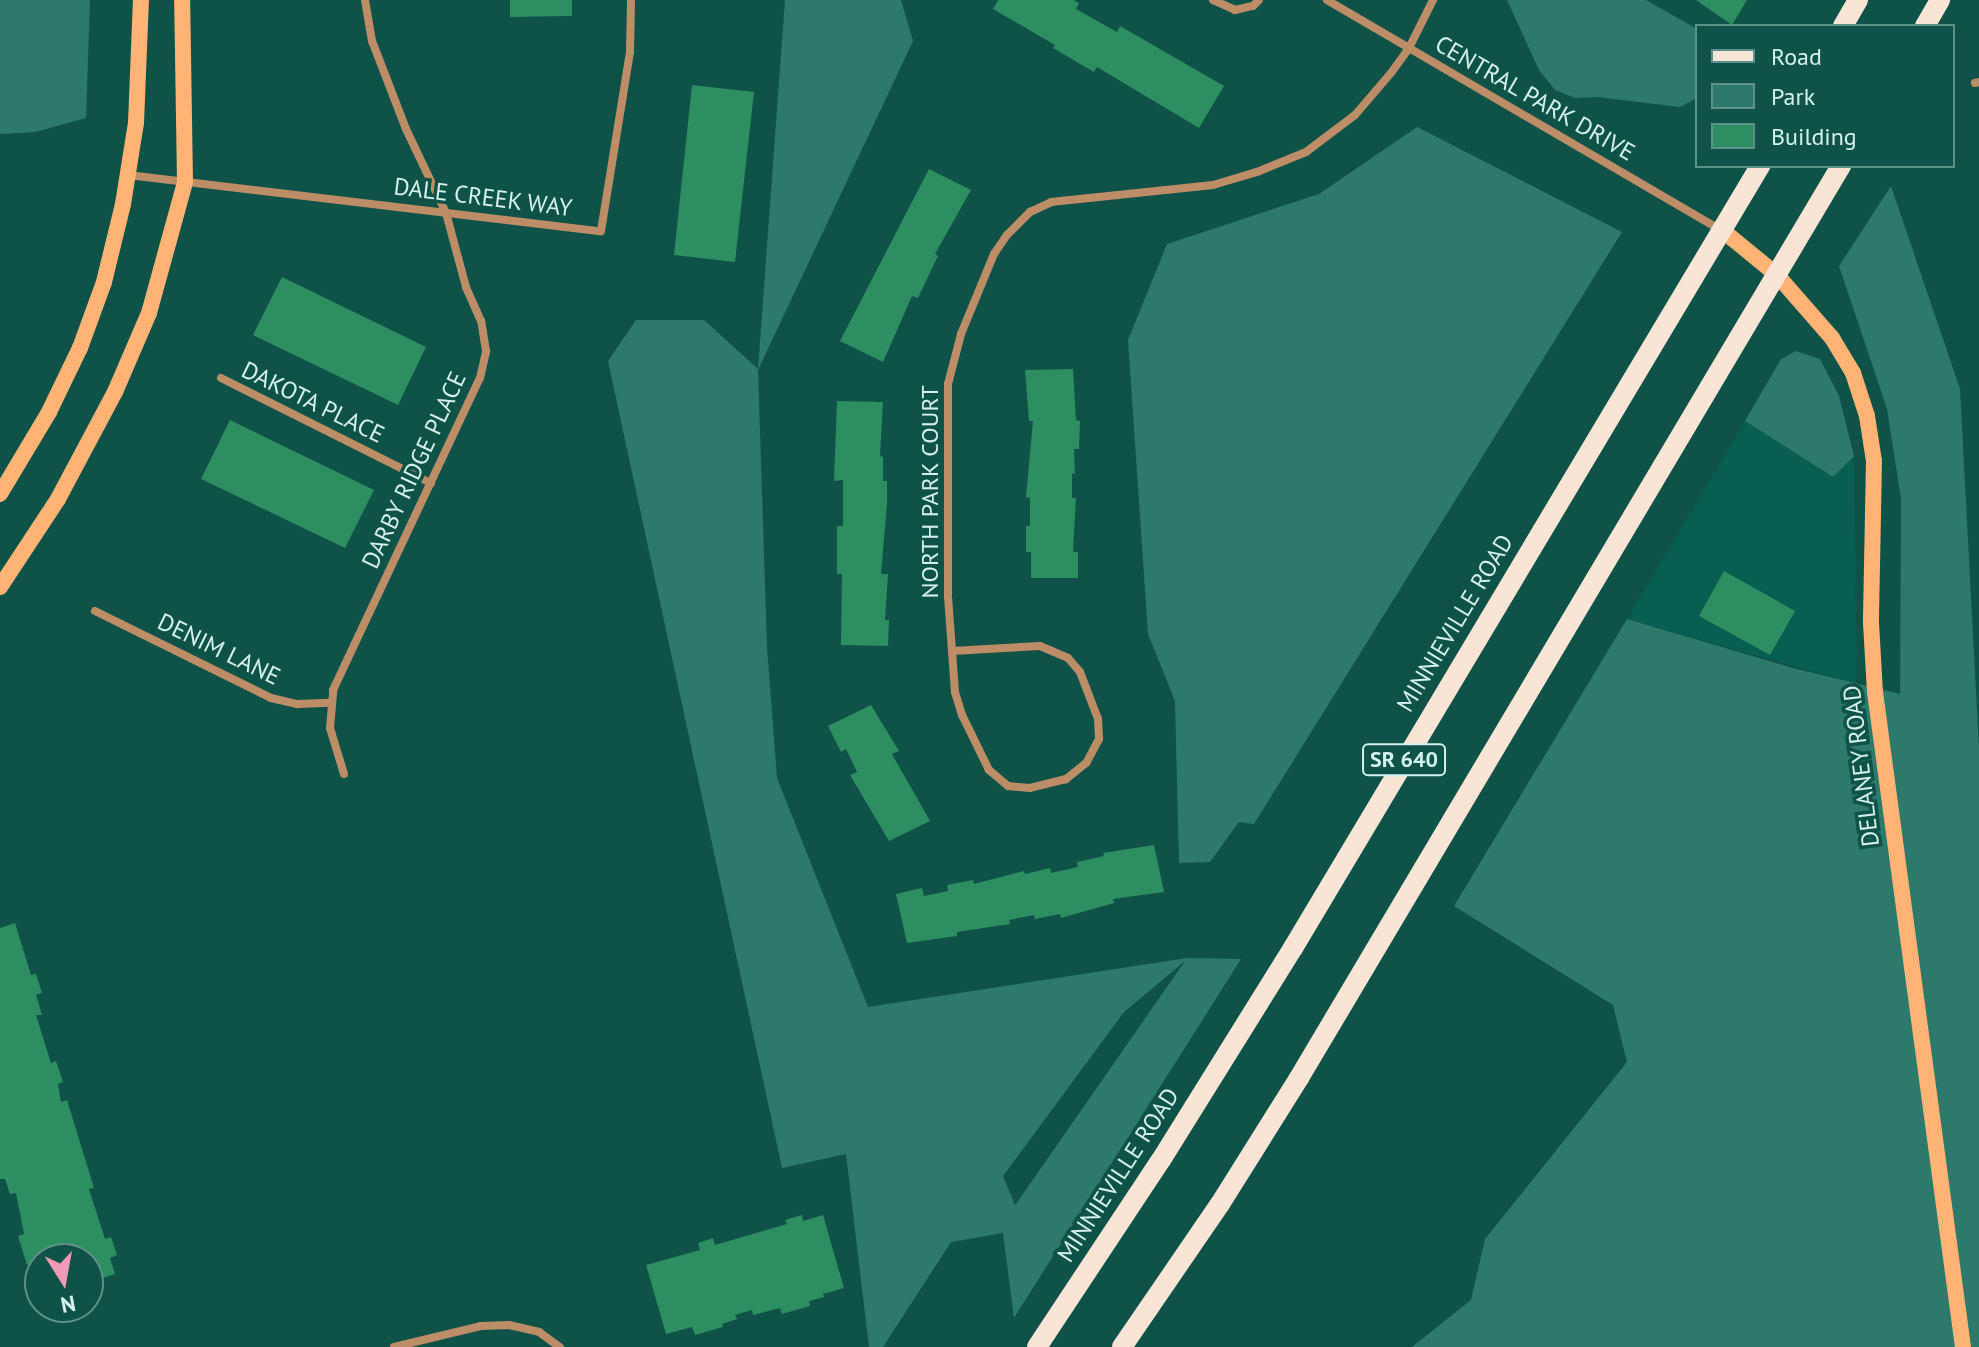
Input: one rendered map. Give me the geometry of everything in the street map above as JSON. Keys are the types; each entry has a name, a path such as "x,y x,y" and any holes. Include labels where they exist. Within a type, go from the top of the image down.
{"main road":[{"path":"1844,24 1858,0"},
{"path":"1926,24 1940,0"},
{"name":"MINNIEVILLE ROAD","path":"1037,1347 1161,1160 1293,948 1759,168"},
{"name":"SR 640","path":"1122,1347 1220,1204 1291,1091 1840,168"}],"street":[{"path":"0,494 49,412 80,348 104,282 128,175 136,123 141,0"},
{"path":"0,587 58,499 115,392 149,313 185,182 182,0"},
{"name":"DARBY RIDGE PLACE","path":"330,703 480,378 486,351 481,321 466,287 446,213 406,129 372,41 365,0"},
{"name":"DALE CREEK WAY","path":"128,175 601,231 630,52 631,0"},
{"path":"1213,0 1226,8 1244,10 1259,0"},
{"name":"CENTRAL PARK DRIVE","path":"1327,0 1722,230"},
{"name":"NORTH PARK COURT","path":"952,651 1040,646 1051,647 1068,658 1080,672 1098,719 1099,739 1086,763 1066,779 1030,788 1008,786 994,776 962,715 955,692 948,597 948,384 961,334 994,254 1007,235 1030,212 1051,202 1213,185 1289,160 1324,140 1355,115 1409,48 1433,0"},
{"name":"DELANEY ROAD","path":"1722,230 1777,275 1832,338 1853,373 1867,416 1874,461 1871,623 1875,692 1963,1347"},
{"name":"DAKOTA PLACE","path":"221,378 431,483"},
{"name":"DENIM LANE","path":"95,611 271,698 297,704 330,703"},
{"path":"330,703 330,728 344,774"},
{"path":"394,1347 481,1326 509,1325 539,1332 560,1347"},
{"path":"433,1336 436,1347"}],"shaded area":[{"path":"1745,421 1833,477 1854,456 1857,684 1627,619"}],"green space":[{"path":"0,0 90,0 86,118 35,132 0,134"},
{"path":"785,0 901,0 913,41 758,370 767,647 777,778 868,1007 1187,958 1241,959 1014,1318 1003,1233 951,1242 883,1347 869,1347 846,1154 782,1168 608,361 636,320 704,320 758,369","holes":["1185,961 1015,1205 1003,1176 1124,1012"]},
{"path":"1507,0 1646,0 1695,28 1695,99 1680,107 1597,97 1575,98 1555,90 1539,70"},
{"path":"1417,127 1622,232 1254,824 1239,822 1210,862 1179,863 1175,701 1148,634 1128,340 1167,244 1319,194"},
{"path":"1891,186 1960,389 1979,748 1979,1347 1412,1347 1471,1300 1485,1239 1627,1062 1613,1005 1454,906 1627,619 1793,668 1900,694 1901,499 1887,409 1839,266"},
{"path":"1796,351 1820,359 1839,396 1854,456 1833,477 1745,421 1781,359"}],"building":[{"path":"510,0 572,0 572,16 510,17"},
{"path":"998,0 1073,0 1079,3 1076,9 1117,32 1120,26 1224,86 1199,128 1097,67 1094,72 1053,48 1055,45 993,9"},
{"path":"1696,0 1747,0 1731,24"},
{"path":"692,85 754,92 735,262 674,255"},
{"path":"929,169 971,190 935,254 938,256 918,298 912,296 883,362 840,341"},
{"path":"282,277 426,347 398,405 253,335"},
{"path":"1073,369 1076,420 1080,421 1079,449 1074,449 1075,474 1072,473 1072,498 1076,498 1073,552 1078,552 1078,578 1031,578 1031,552 1026,552 1030,498 1026,497 1033,421 1029,421 1025,370"},
{"path":"837,401 883,402 880,456 883,457 883,481 887,481 887,503 881,574 888,574 885,620 889,620 888,646 841,645 842,574 837,574 837,526 843,526 843,480 834,481"},
{"path":"230,420 374,490 345,548 201,479"},
{"path":"1724,571 1795,611 1770,655 1699,616"},
{"path":"871,705 899,751 892,754 930,821 889,841 850,775 857,772 846,749 841,752 828,726"},
{"path":"1154,845 1164,892 1113,899 1114,903 1061,918 1060,914 1035,919 1034,915 1009,920 1010,924 957,932 957,936 907,943 896,894 922,888 924,896 948,891 947,885 973,880 974,884 1024,871 1025,874 1050,868 1051,873 1078,867 1077,862 1104,856 1103,853"},
{"path":"15,923 31,975 36,974 42,993 36,995 42,1015 36,1015 51,1063 56,1061 63,1082 58,1084 61,1102 67,1100 94,1188 89,1189 105,1239 111,1237 117,1255 110,1258 115,1274 104,1278 104,1243 24,1243 24,1255 18,1236 24,1234 16,1193 10,1194 5,1179 0,1179 0,928"},
{"path":"802,1215 803,1221 823,1215 844,1288 809,1301 810,1306 782,1314 780,1308 753,1315 752,1310 735,1315 737,1319 722,1324 723,1327 695,1335 692,1327 666,1334 646,1265 700,1250 698,1243 713,1238 715,1245 787,1224 785,1220"}]}
